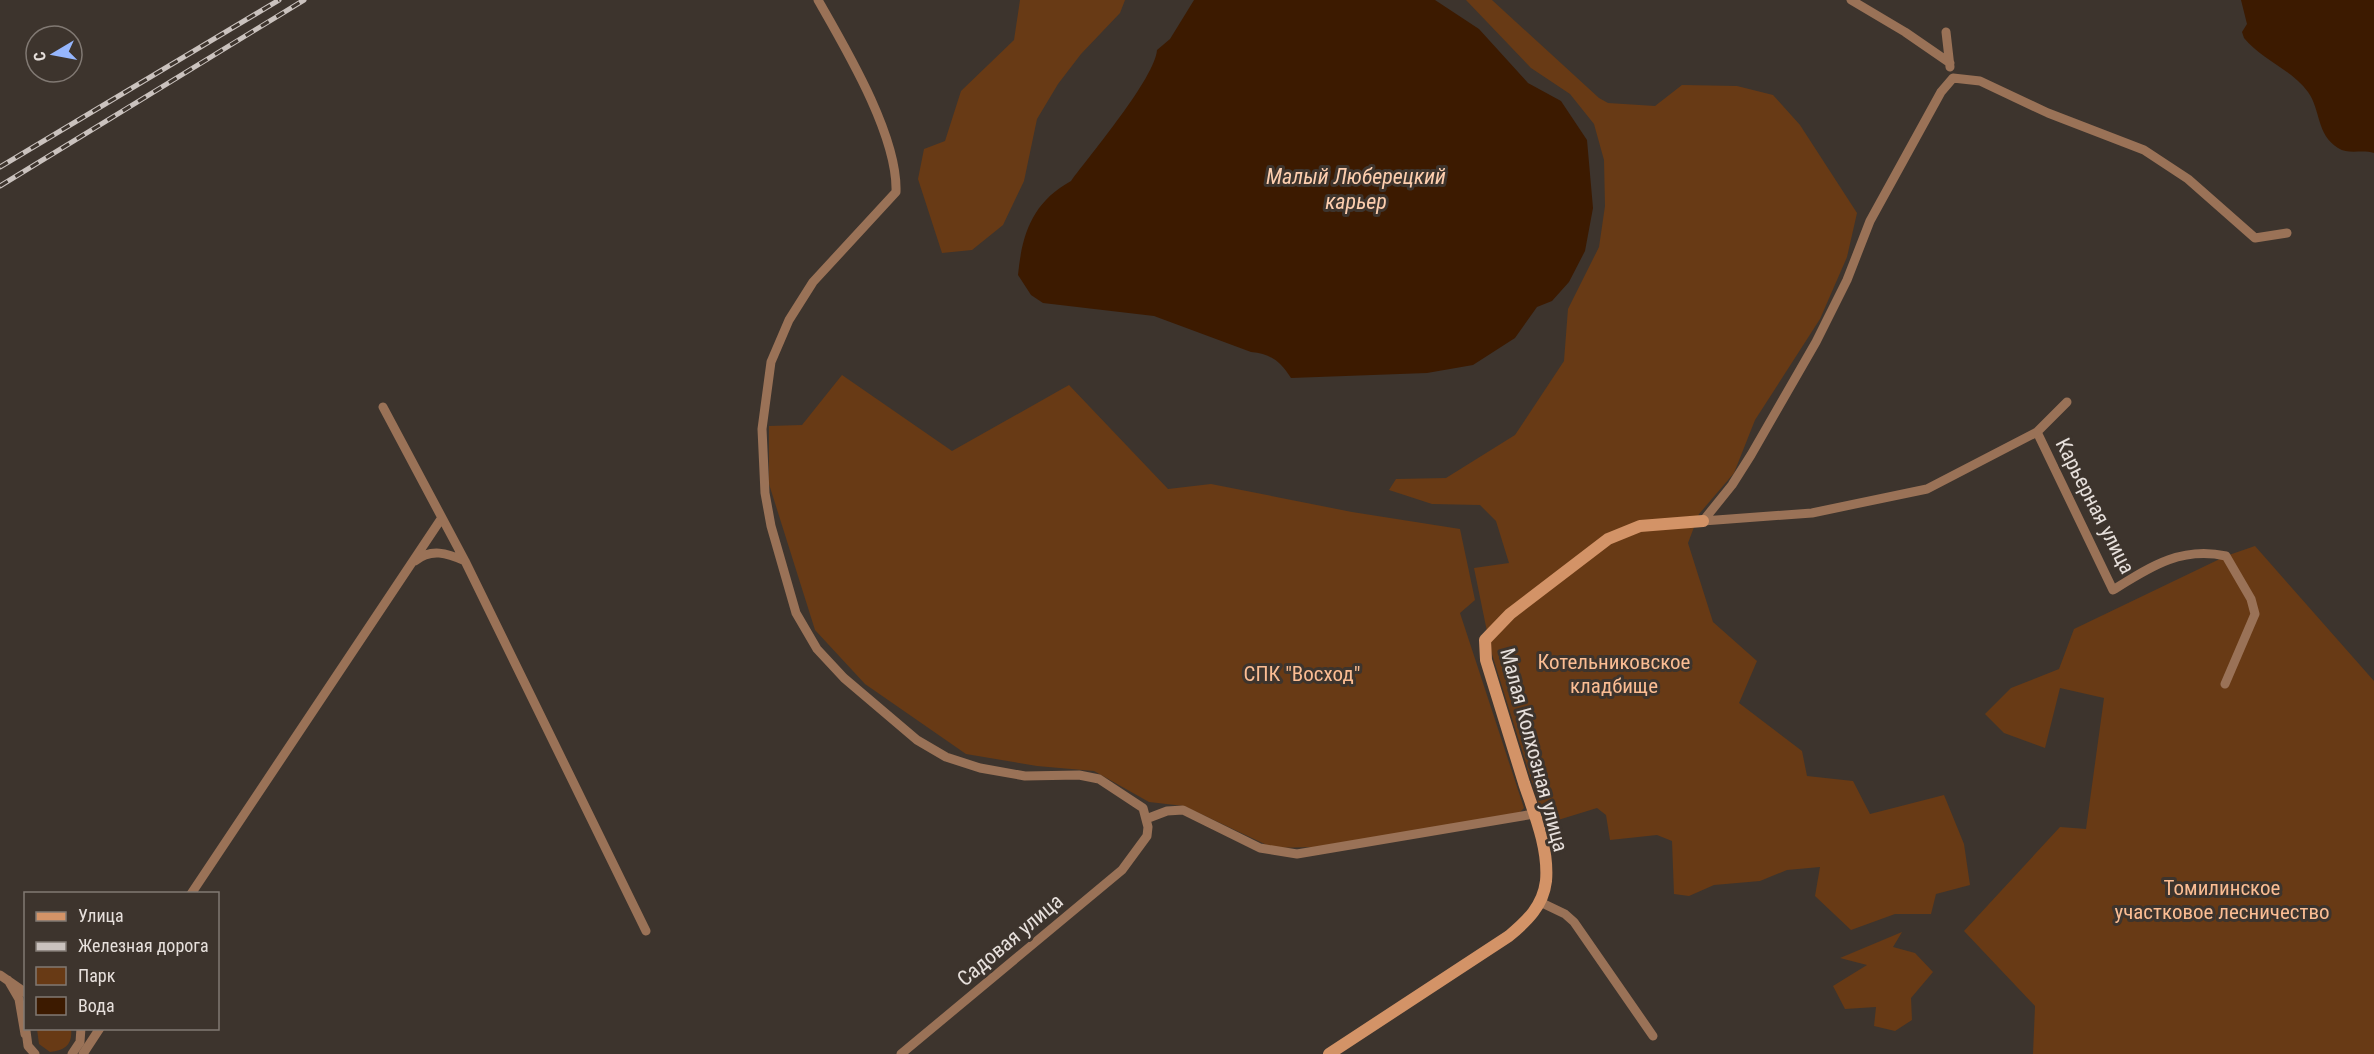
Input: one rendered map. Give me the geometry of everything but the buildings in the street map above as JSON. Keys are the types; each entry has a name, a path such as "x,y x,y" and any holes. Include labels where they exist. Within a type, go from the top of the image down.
{"street":[{"path":"818,0 862,82 885,137 896,174 896,192 813,282 789,320 771,362 762,429 765,493 771,526 796,613 824,656 844,678 916,740 946,757 980,768 1025,776 1079,775 1099,779 1143,808 1146,819 1167,810 1183,810 1260,848 1297,855 1534,814"},
{"path":"1851,0 1905,32 1950,63"},
{"path":"1946,32 1953,78"},
{"path":"1953,78 1980,81 2048,113 2144,150 2188,179 2255,238 2286,233"},
{"path":"1703,521 1732,485 1751,455 1816,342 1847,280 1873,215 1941,92 1953,78"},
{"name":"Карьерная улица","path":"1703,521 1812,513 1927,489 2037,432 2067,402"},
{"path":"383,407 465,561 646,931"},
{"name":"Карьерная улица","path":"2037,432 2113,590 2158,564 2188,553 2208,552 2226,556 2250,598 2255,614 2224,684"},
{"path":"192,892 441,519"},
{"name":"Малая Колхозная улица","path":"1329,1054 1509,936 1529,919 1540,902 1546,882 1545,857 1486,660 1485,640 1510,614 1608,539 1640,525 1703,521"},
{"path":"409,567 426,554 438,552 447,553 465,561"},
{"name":"Садовая улица","path":"901,1054 1122,870 1147,836 1146,819"},
{"path":"1540,902 1565,914 1579,928 1653,1036"},
{"path":"4,978 24,992"},
{"path":"4,978 19,999 24,1022"},
{"path":"83,1054 99,1030"},
{"path":"26,1031 28,1046 35,1054"},
{"path":"72,1054 83,1031"}],"green space":[{"path":"1020,0 1125,0 1120,13 1081,54 1058,84 1037,119 1024,181 1003,225 972,250 942,253 918,179 924,149 945,141 961,91 1014,40"},
{"name":"Котельниковское кладбище","path":"1466,0 1492,0 1599,98 1608,103 1655,106 1682,85 1737,86 1773,95 1800,125 1857,213 1847,257 1820,319 1755,420 1734,473 1699,514 1688,543 1713,622 1757,661 1739,703 1802,751 1807,776 1853,781 1870,814 1944,795 1964,844 1970,885 1936,894 1931,914 1895,914 1851,930 1815,896 1820,867 1787,870 1760,881 1714,885 1689,896 1674,894 1672,841 1657,835 1610,840 1606,815 1597,808 1545,824 1491,651 1474,568 1509,563 1496,521 1480,505 1432,504 1389,490 1396,479 1446,478 1515,435 1564,361 1568,309 1599,247 1605,206 1604,160 1594,124 1570,94 1531,68"},
{"name":"СПК \"Восход\"","path":"842,375 952,451 1069,385 1168,489 1211,484 1352,512 1460,529 1475,600 1460,613 1524,808 1518,814 1314,847 1273,848 1184,806 1149,802 1094,771 1037,766 966,754 865,684 815,630 769,484 769,426 802,425"},
{"name":"Томилинское участковое лесничество","path":"2255,546 2374,681 2374,1054 2033,1054 2035,1006 1964,931 2060,827 2086,829 2104,698 2060,688 2045,748 2004,733 1985,714 2011,688 2059,669 2074,629 2226,556"},
{"path":"1902,932 1893,947 1915,953 1933,972 1911,998 1912,1020 1895,1031 1874,1026 1876,1007 1845,1009 1833,986 1867,965 1840,958"},
{"path":"37,1030 71,1030 69,1043 60,1050 50,1052 39,1044"}],"water":[{"name":"Малый Люберецкий карьер","path":"1194,0 1435,0 1479,29 1528,83 1561,101 1587,140 1593,208 1585,251 1569,282 1552,301 1537,307 1515,338 1473,365 1427,373 1291,378 1279,363 1270,357 1154,316 1043,303 1031,295 1018,275 1023,246 1032,220 1047,199 1071,181 1134,97 1154,63 1157,50 1170,39"},
{"path":"2241,0 2374,0 2374,153 2342,150 2331,142 2322,129 2308,92 2244,38 2242,32 2247,24"}],"railway":[{"path":"0,167 279,0"},
{"path":"0,186 304,0"}]}
